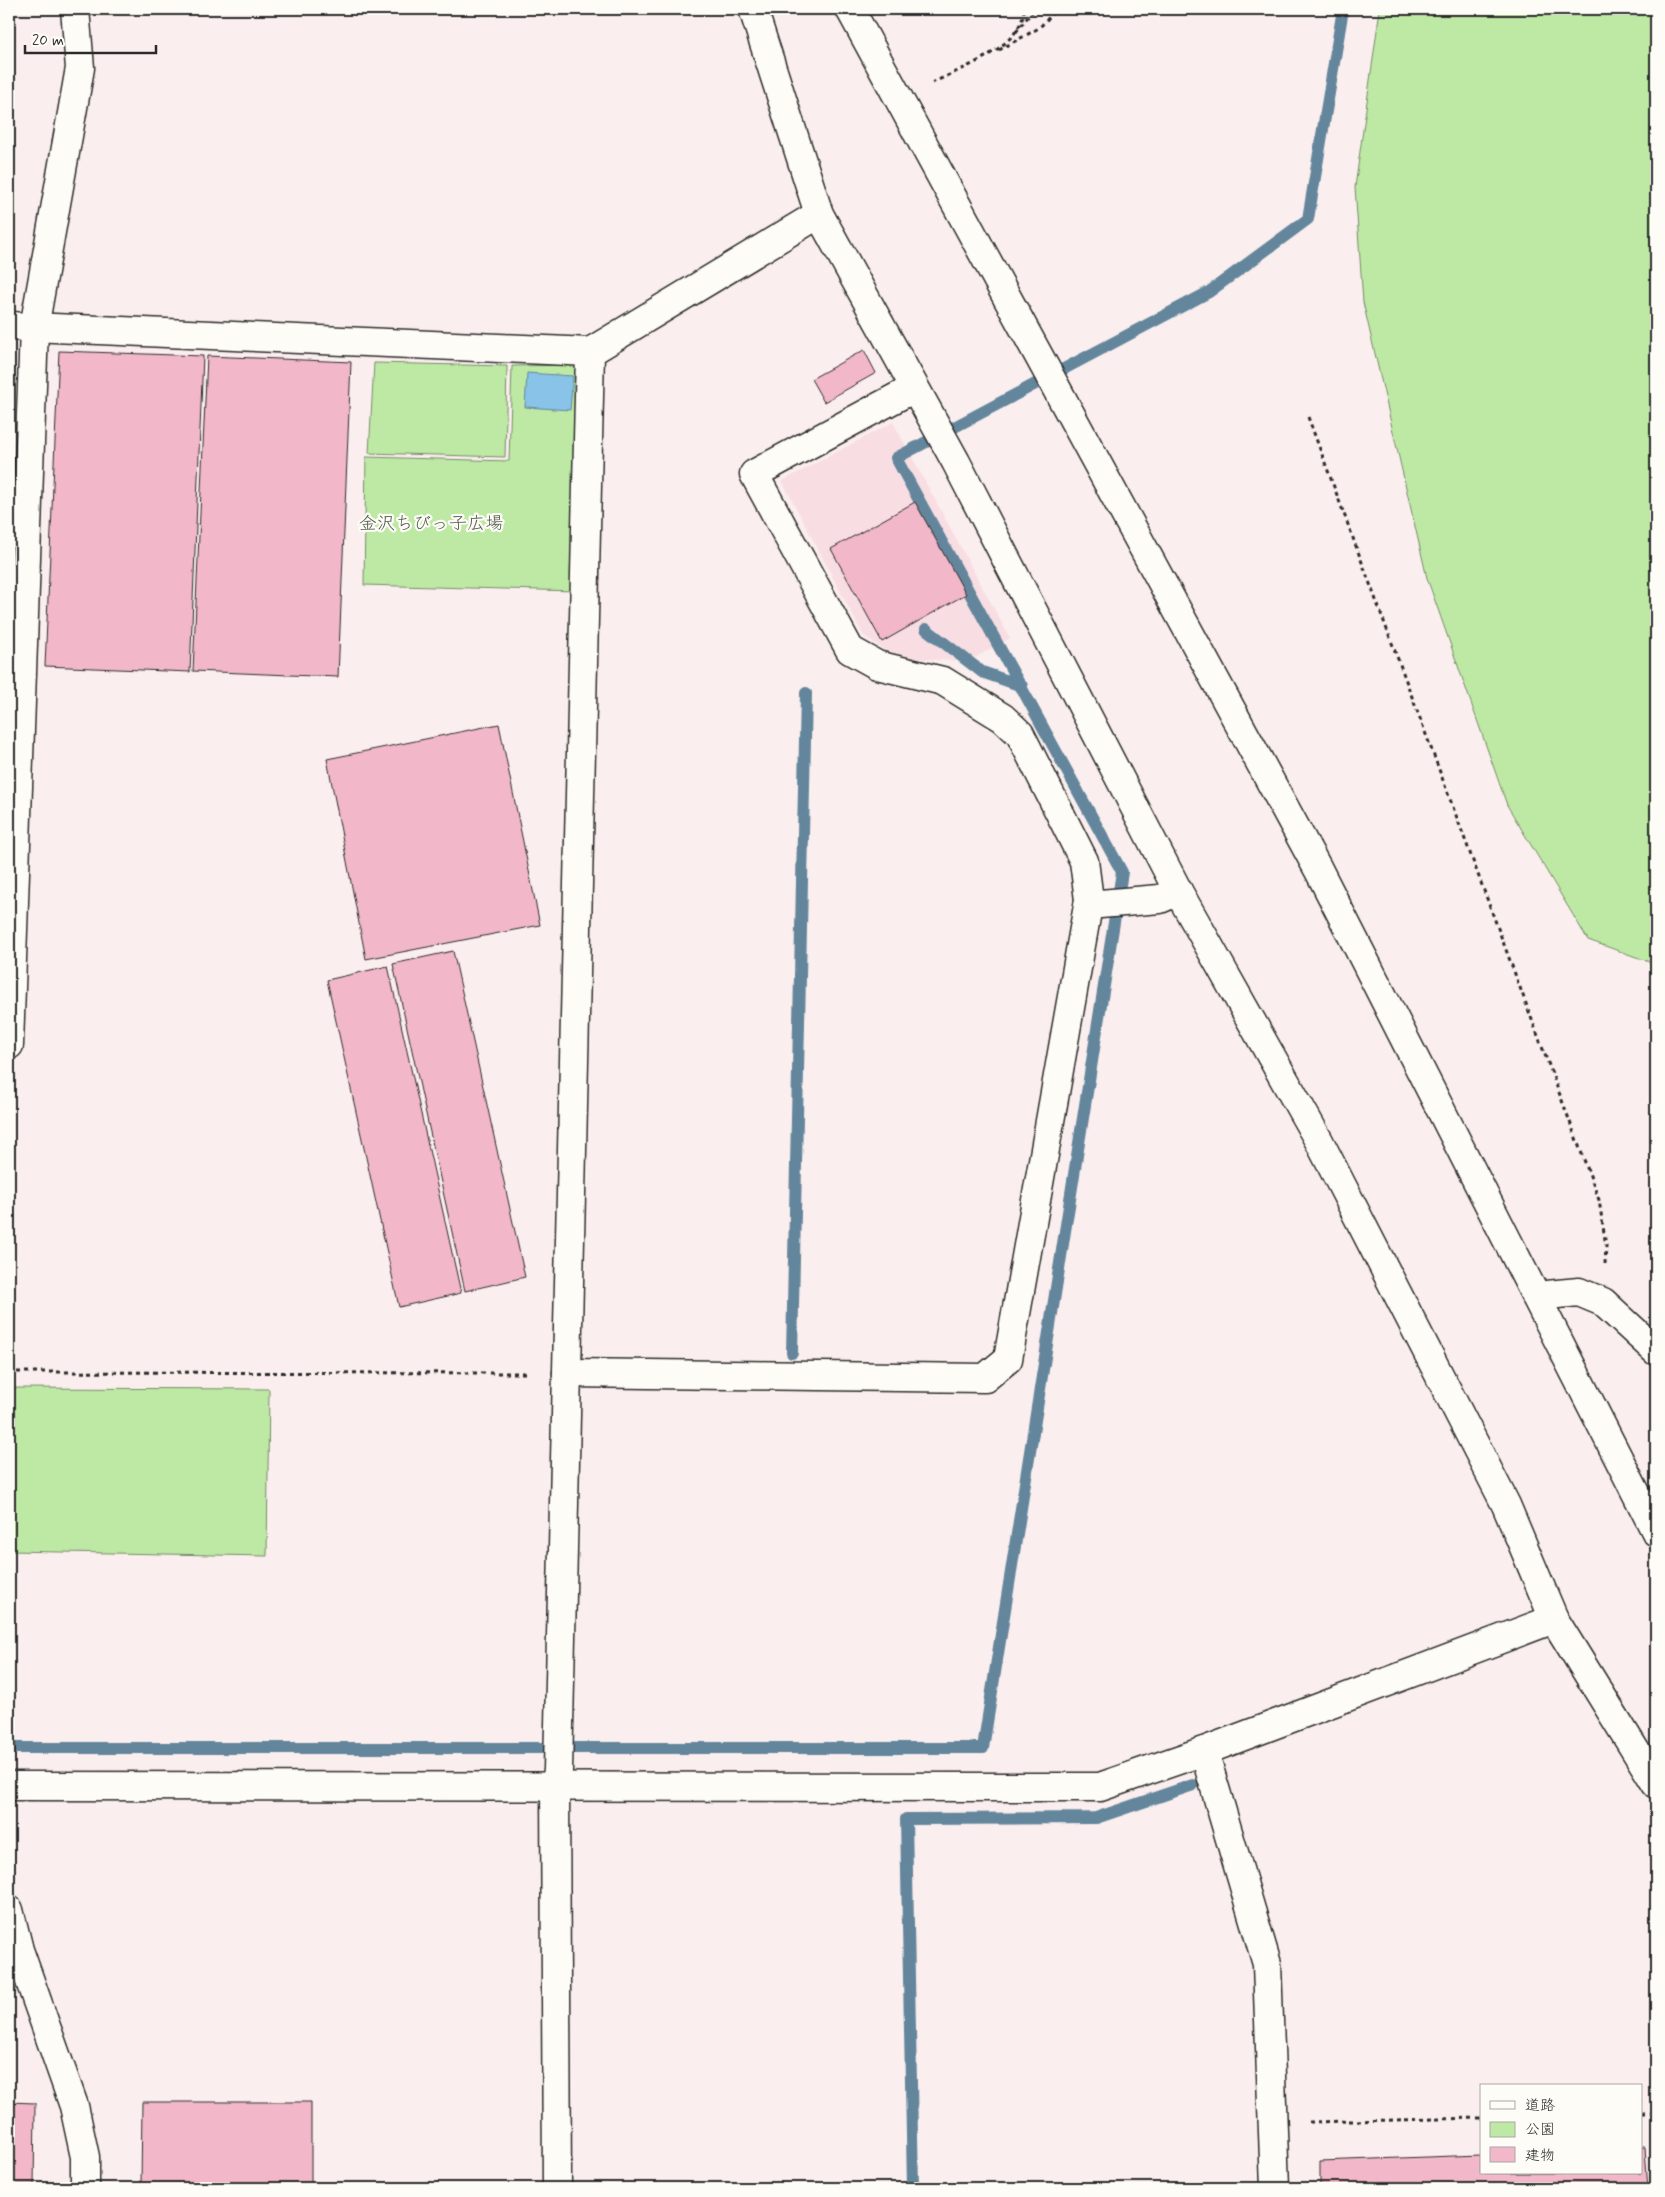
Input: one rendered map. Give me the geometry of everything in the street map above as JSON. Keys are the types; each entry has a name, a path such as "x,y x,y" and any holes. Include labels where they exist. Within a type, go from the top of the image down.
{"street":[{"path":"9,1045 21,327 80,68 75,9"},
{"path":"753,9 818,214 956,462 1169,895 1324,1150 1506,1505 1554,1620 1656,1784"},
{"path":"850,9 1318,869 1656,1532"},
{"path":"21,327 590,352 818,214"},
{"path":"557,2188 556,1778 559,1734 590,352"},
{"path":"567,1373 985,1378 1008,1359 1095,902 1084,861 1020,734 1003,718 943,682 877,665 850,650 754,474 921,399"},
{"path":"1095,902 1169,895"},
{"path":"1536,1296 1578,1292 1604,1302 1656,1351"},
{"path":"9,1786 556,1778 1100,1787 1204,1751 1554,1620"},
{"path":"1204,1751 1267,1964 1275,2188"},
{"path":"9,1910 19,1950 74,2106 85,2157 85,2188"}],"path":[{"path":"1011,39 1024,14 1024,9"},
{"path":"991,54 1011,39 1034,9"},
{"path":"898,100 1039,28 1057,9"},
{"path":"1308,417 1599,1200 1606,1246 1604,1302"},
{"path":"9,1372 567,1373"},
{"path":"1642,2114 1656,2114"},
{"path":"1274,2122 1480,2118"}],"shaded area":[{"path":"893,422 1010,638 969,661 895,658 863,635 782,481"}],"green space":[{"path":"1380,9 1656,9 1656,964 1588,940 1507,805 1427,578 1363,302 1355,187"},
{"path":"374,363 507,366 505,457 369,453"},
{"name":"金沢ちびっ子広場","path":"582,365 575,591 364,585 366,457 509,461 512,366"},
{"path":"9,1388 269,1389 267,1556 9,1551"}],"water":[{"path":"527,373 573,376 570,410 525,407"}],"building":[{"path":"864,350 876,373 824,402 811,379"},
{"path":"59,351 203,356 190,672 45,666"},
{"path":"207,356 351,362 338,677 193,671"},
{"path":"915,502 966,594 882,642 831,549"},
{"path":"499,724 540,925 366,959 327,759"},
{"path":"453,951 525,1277 465,1291 393,964"},
{"path":"388,966 461,1293 399,1307 327,980"},
{"path":"9,2102 35,2103 34,2188 9,2188"},
{"path":"142,2102 311,2102 311,2188 141,2188"},
{"path":"1642,2148 1645,2148 1648,2188 1320,2188 1320,2161 1480,2155 1480,2174 1642,2174"}],"waterway":[{"path":"9,1748 983,1748 1122,872 896,458 1209,292 1308,219 1343,9"},
{"path":"926,629 982,672 1022,686"},
{"path":"792,1353 806,693"},
{"path":"913,2188 906,1819 1096,1818 1193,1785"}]}
